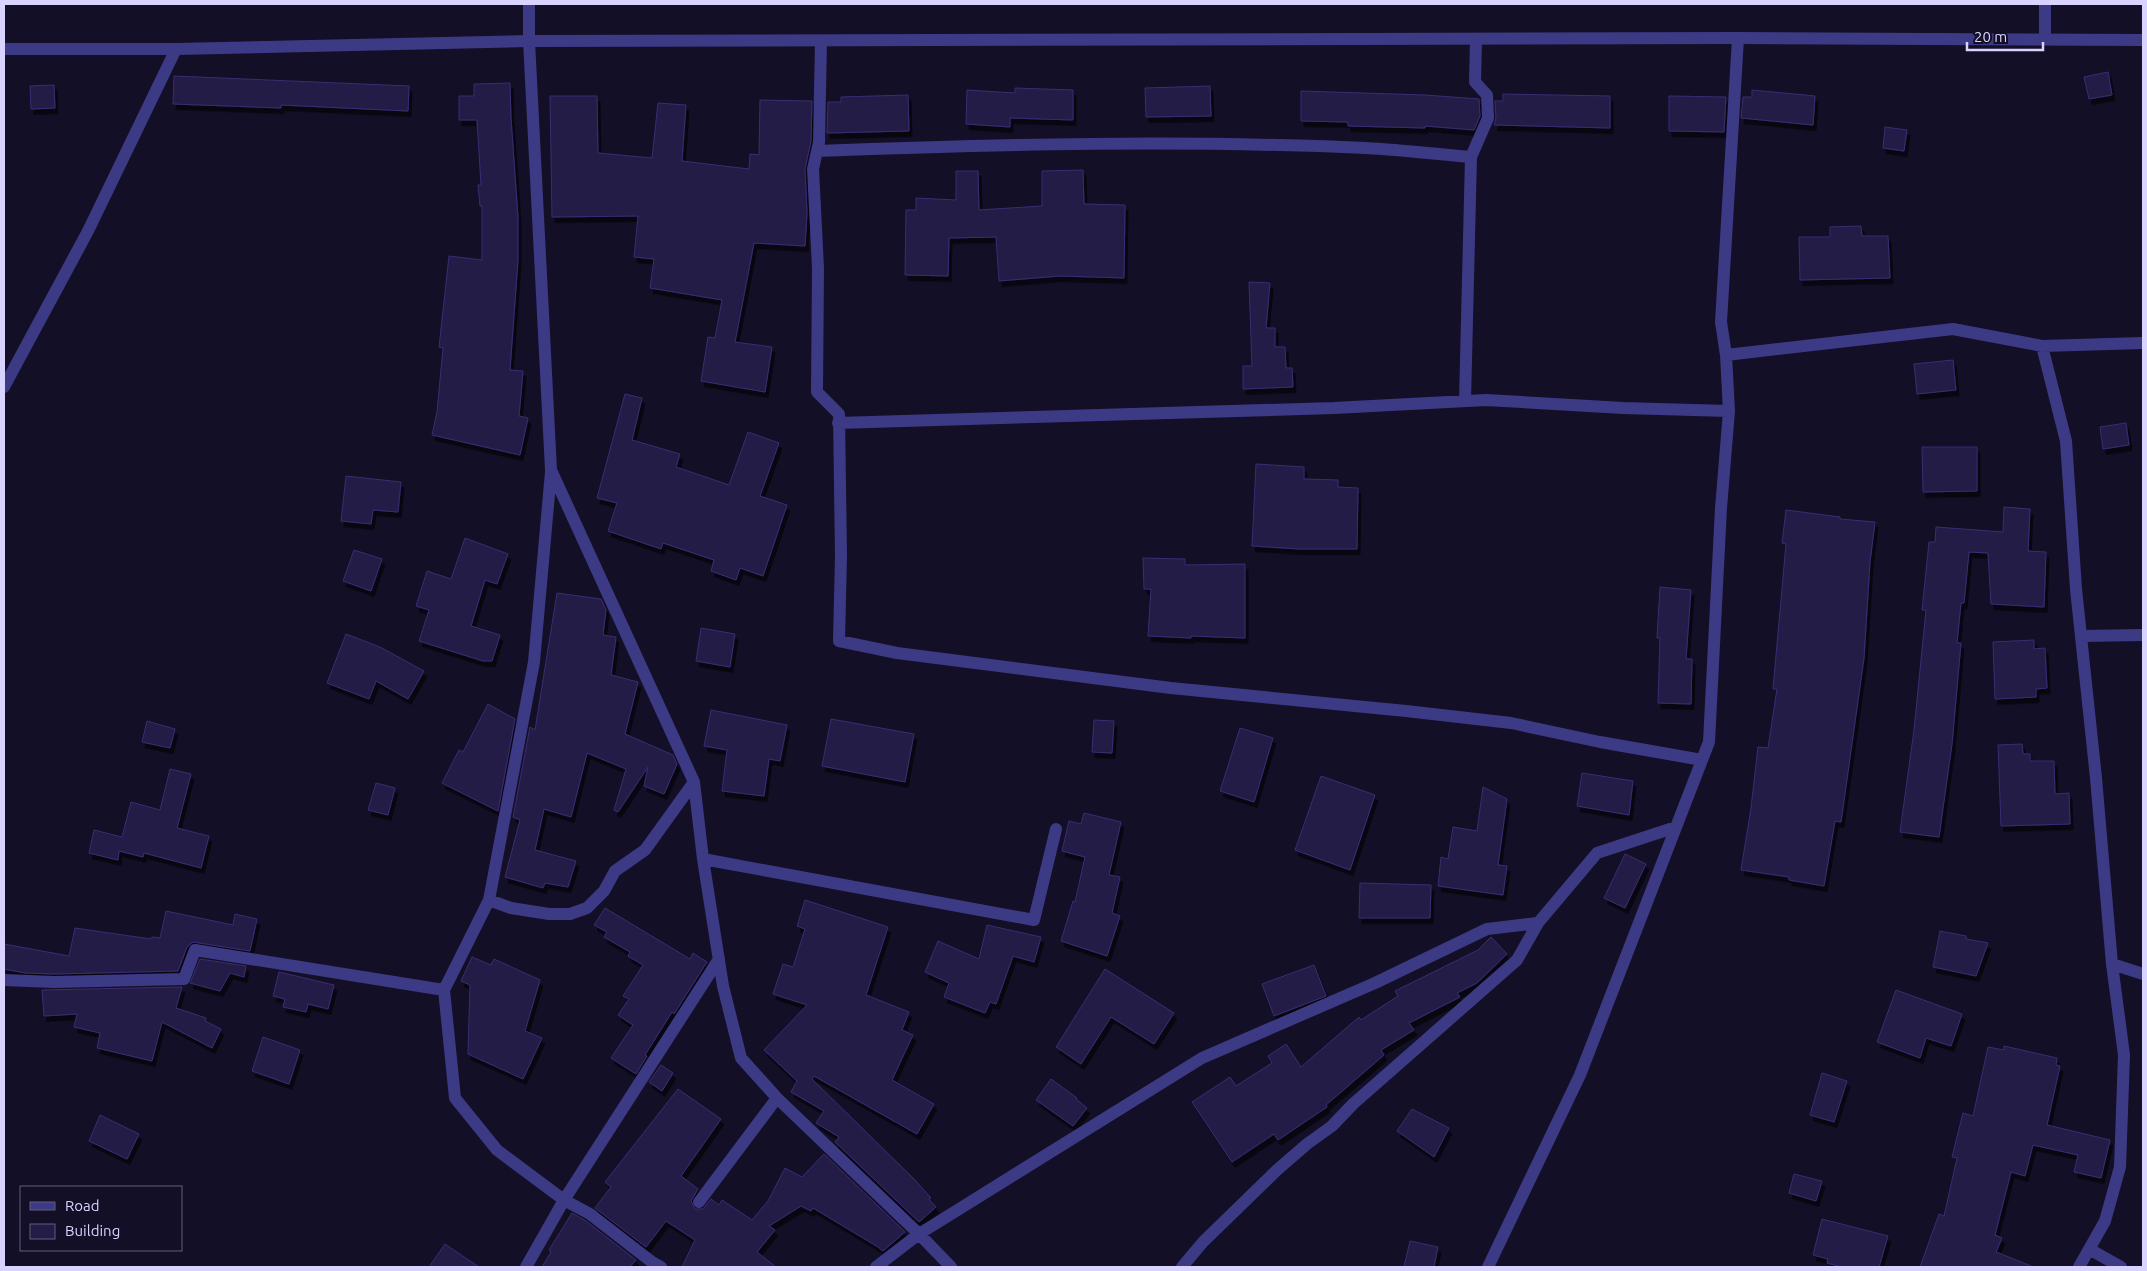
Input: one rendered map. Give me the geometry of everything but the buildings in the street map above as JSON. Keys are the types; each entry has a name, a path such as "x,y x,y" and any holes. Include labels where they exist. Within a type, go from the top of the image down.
{"street":[{"path":"529,4 529,41 551,470 534,662 489,900 444,990 456,1098 497,1150 564,1200 590,1214 661,1267"},
{"path":"2045,4 2045,39"},
{"path":"1488,1267 1580,1075 1709,742 1721,508 1729,411 1726,355 1720,322 1738,38"},
{"path":"4,49 176,49 529,41 1738,38 2143,40"},
{"path":"1465,401 1471,157 1488,118 1487,95 1475,82 1476,40"},
{"path":"822,41 819,142 813,169 818,268 817,392 839,414 841,556 839,641 897,652 1171,688 1406,711 1511,724 1702,760"},
{"path":"4,387 88,231 176,49"},
{"path":"817,150 960,146 1176,145 1367,148 1471,157"},
{"path":"1726,355 1953,329 2042,346 2143,343"},
{"path":"2042,346 2066,441 2076,589 2112,964 2124,1055 2120,1167 2105,1221 2079,1267"},
{"path":"838,423 1334,408 1486,400 1623,408 1729,411"},
{"path":"551,470 694,782 703,859 723,986 741,1058 777,1098 951,1267"},
{"path":"2082,636 2143,635"},
{"path":"489,900 511,908 549,914 570,914 587,908 604,891 615,871 646,850 694,782"},
{"path":"1182,1267 1203,1242 1278,1170 1307,1144 1332,1126 1353,1104 1517,960 1538,923 1597,854 1676,827"},
{"path":"703,859 1034,920 1056,829"},
{"path":"876,1267 919,1234 1202,1058 1375,983 1487,929 1538,923"},
{"path":"4,980 54,982 184,979 195,950 444,990"},
{"path":"526,1267 564,1200 719,959"},
{"path":"2112,964 2143,974"},
{"path":"699,1202 777,1098"},
{"path":"2089,1250 2121,1267"}]}
